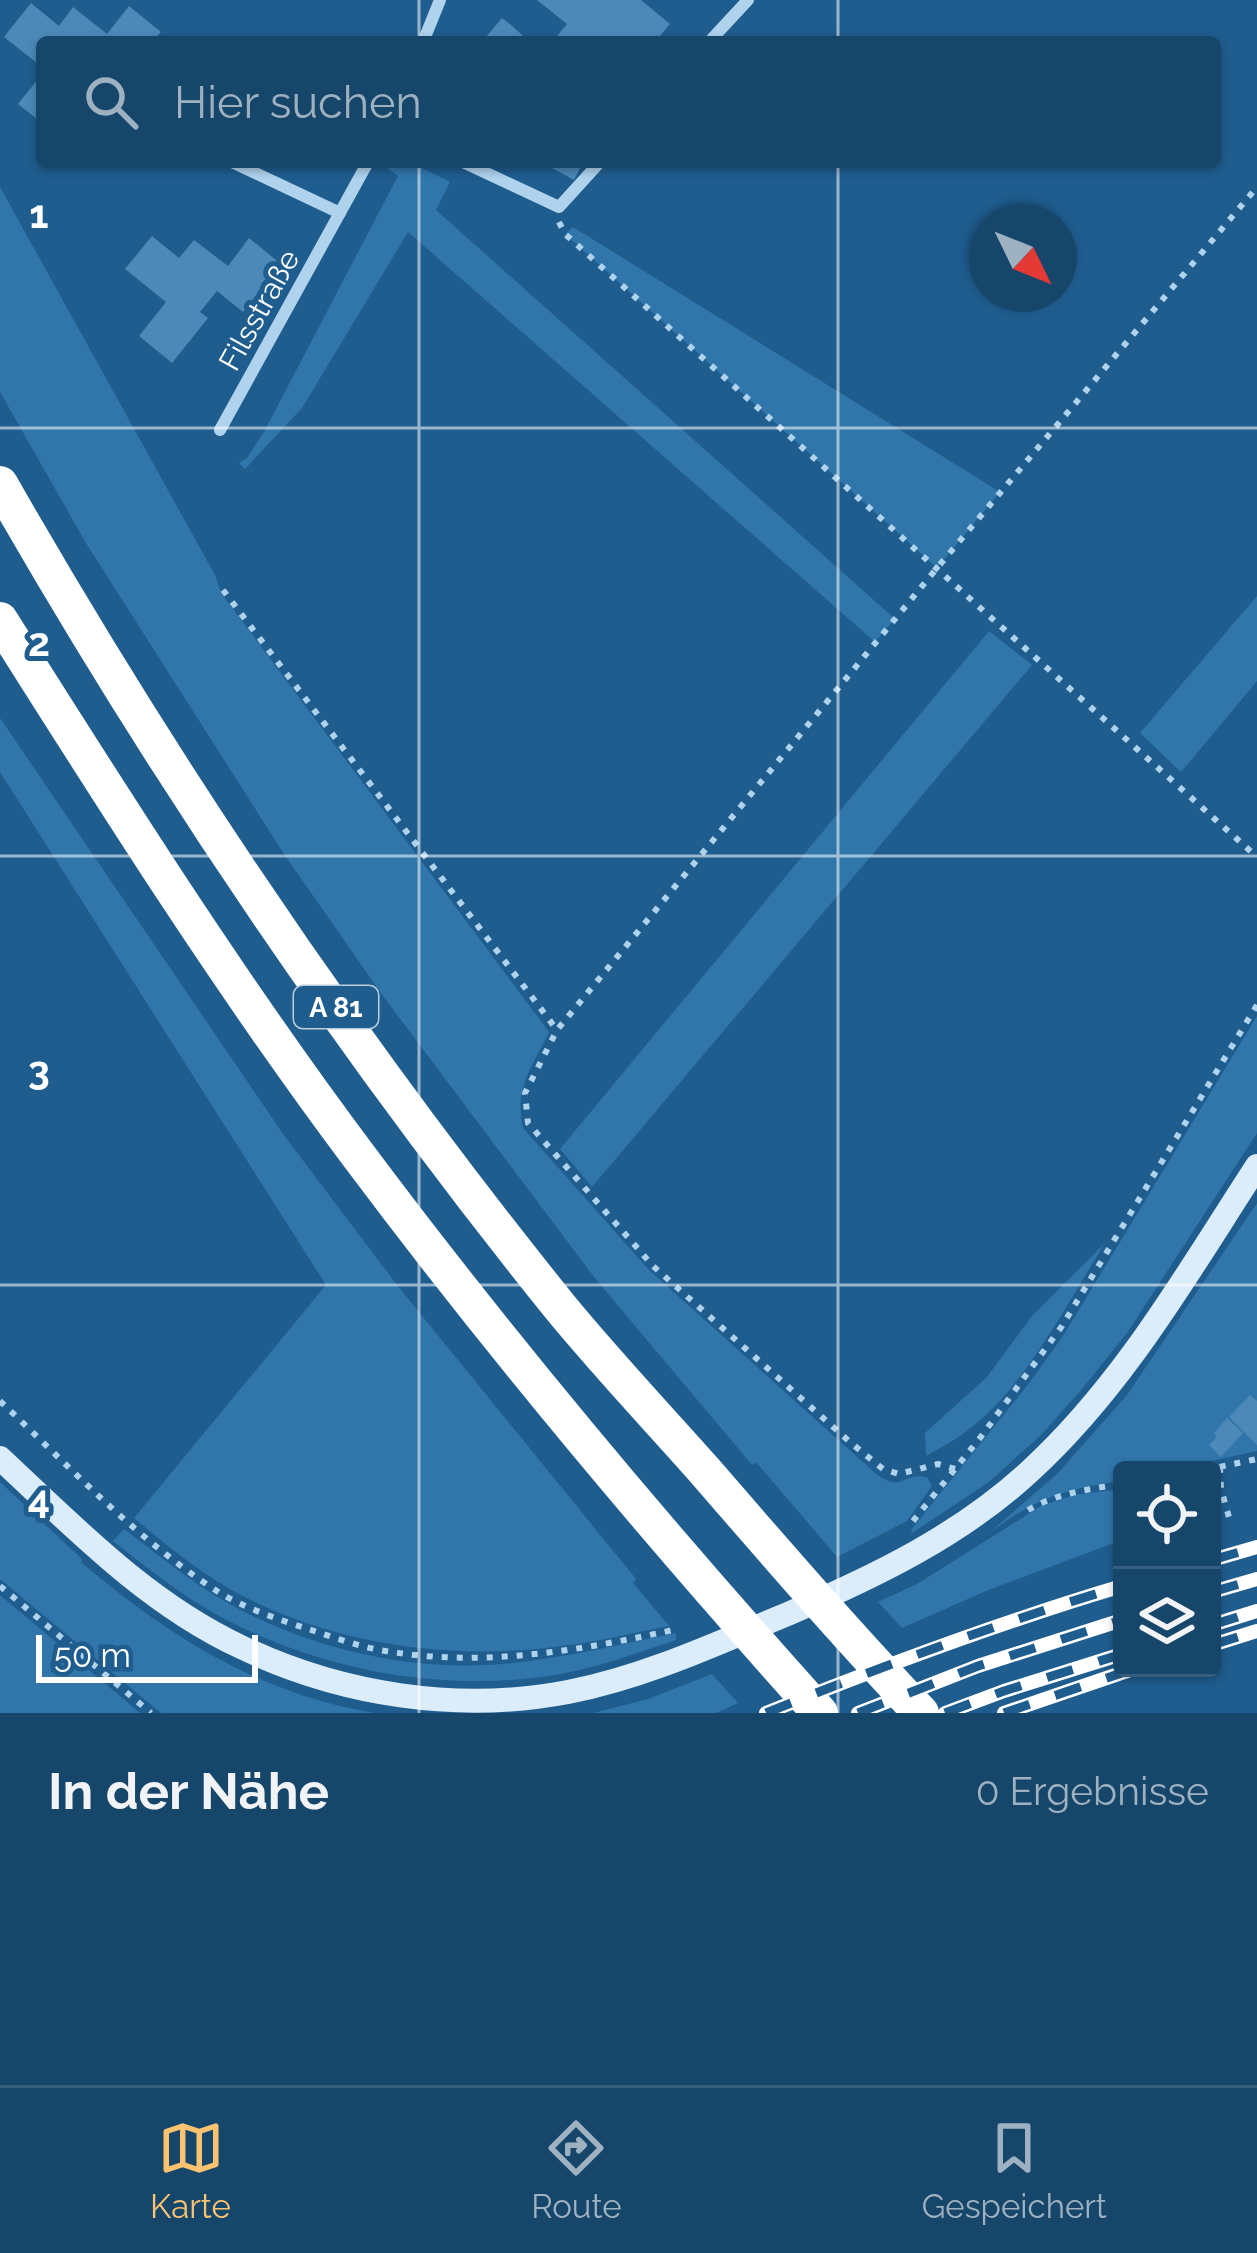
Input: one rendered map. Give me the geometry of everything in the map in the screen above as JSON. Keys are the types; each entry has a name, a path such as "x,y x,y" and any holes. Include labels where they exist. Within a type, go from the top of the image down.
{"highway":[{"name":"A 81","path":"0,484 222,844 408,1110 562,1309 921,1713"},
{"name":"A 81","path":"0,620 163,879 355,1151 510,1353 670,1546 820,1713"}],"street":[{"path":"425,36 440,0"},
{"path":"715,36 748,0"},
{"path":"245,168 340,213"},
{"name":"Filsstraße","path":"220,430 365,168"},
{"path":"476,168 559,207 595,168"},
{"path":"0,1458 149,1592 207,1630 275,1662 335,1682 436,1699 567,1692 698,1652 838,1592 909,1557 973,1516 1030,1471 1138,1348 1257,1166"}],"path":[{"path":"955,1469 938,1464 899,1474 883,1469 653,1267 528,1123 525,1093 557,1030 1257,187"},
{"path":"559,207 558,221 565,233 1257,857"},
{"path":"224,590 557,1030"},
{"path":"1221,1467 1257,1459"},
{"path":"1074,1492 1113,1486"},
{"path":"1221,1489 1230,1521"},
{"path":"0,1586 151,1713"}],"shaded area":[{"path":"387,168 422,168 450,182 436,210 895,619 875,642 408,232 302,408 245,469 239,463 265,430 398,176"},
{"path":"0,187 221,593 549,1032 523,1089 523,1128 649,1270 874,1472 891,1482 927,1477 932,1486 907,1521 837,1557 756,1462 752,1465 594,1277 383,996 284,854 86,543 0,392"},
{"path":"573,227 1000,492 937,568 565,234"},
{"path":"1257,596 1257,681 1181,772 1140,733"},
{"path":"989,631 1032,665 592,1187 560,1149"},
{"path":"0,718 283,1134 669,1626 526,1650 395,1645 310,1624 269,1608 192,1564 134,1518 326,1285 0,772"},
{"path":"1257,1016 1257,1133 1127,1333 1041,1435 989,1482 912,1533 1063,1336"},
{"path":"1257,1203 1257,1451 1212,1461 1113,1461 1113,1483 1052,1497 989,1533 1058,1473 1127,1395"},
{"path":"1105,1243 1011,1388 968,1430 926,1456 925,1433 987,1377 1032,1316"},
{"path":"0,1482 81,1562 182,1637 292,1692 374,1713 161,1713 0,1579"},
{"path":"1113,1490 1113,1543 902,1628 878,1602 917,1584 1041,1506 1074,1495"},
{"path":"124,1529 196,1583 254,1617 362,1654 438,1665 476,1665 554,1657 676,1633 676,1640 593,1667 542,1677 458,1681 375,1671 295,1649 219,1616 113,1541"},
{"path":"0,1595 140,1713 0,1713"},
{"path":"712,1674 738,1703 716,1713 594,1713 648,1699"}],"building":[{"path":"537,0 641,0 670,24 660,36 557,36 567,24"},
{"path":"31,3 59,26 73,7 107,34 129,6 161,32 157,36 36,36 36,62 4,37"},
{"path":"502,18 523,36 487,36"},
{"path":"36,82 36,118 18,104"},
{"path":"552,168 580,168 574,180"},
{"path":"152,236 179,258 194,240 228,266 249,238 281,264 243,312 217,291 200,312 208,318 172,363 139,336 166,302 125,269"},
{"path":"1250,1395 1257,1401 1257,1445 1229,1417"},
{"path":"1227,1418 1243,1433 1221,1457 1209,1445"}],"railway":[{"path":"1221,1557 1257,1547"},
{"path":"1221,1589 1257,1579"},
{"path":"766,1713 942,1645 1113,1589"},
{"path":"1221,1622 1257,1611"},
{"path":"858,1713 978,1666 1113,1623"},
{"path":"1221,1642 1257,1631"},
{"path":"945,1713 1113,1657"},
{"path":"1004,1713 1113,1676"}]}
